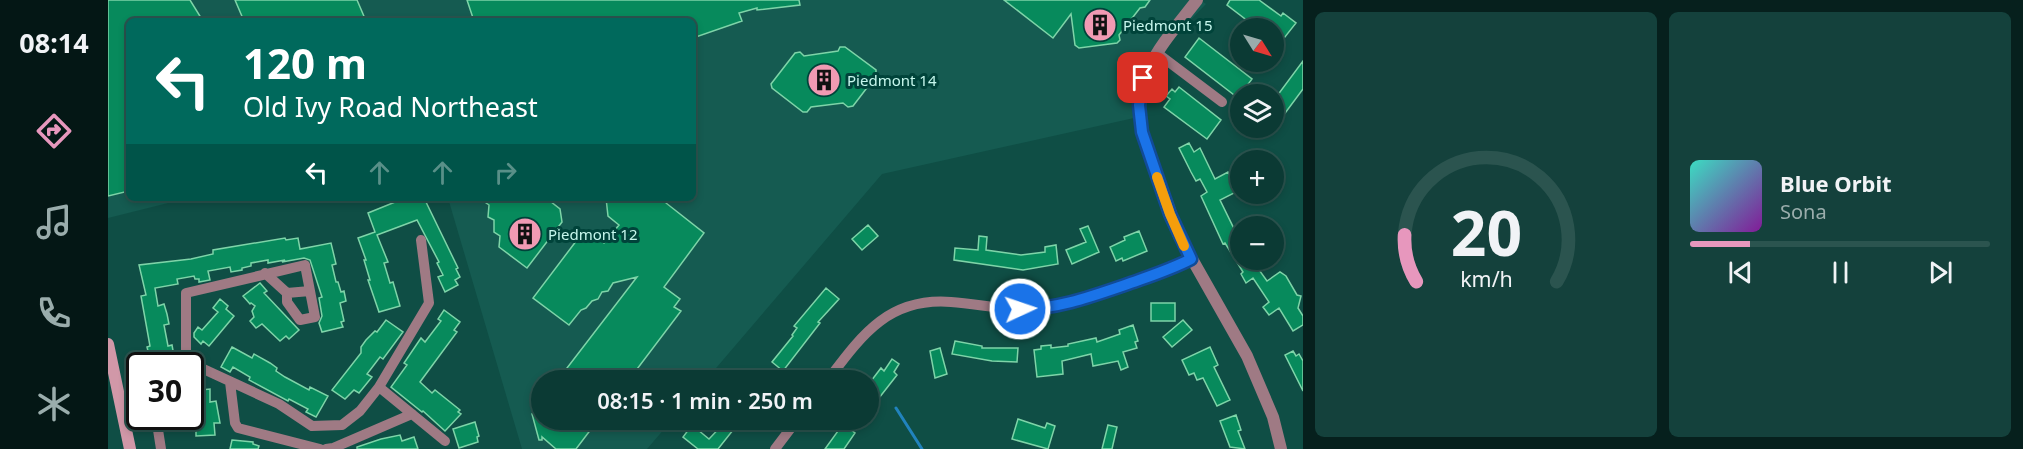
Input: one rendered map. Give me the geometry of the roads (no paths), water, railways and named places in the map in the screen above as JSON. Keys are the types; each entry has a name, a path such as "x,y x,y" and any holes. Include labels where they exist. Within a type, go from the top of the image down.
{"main road":[{"path":"108,344 130,449"}],"street":[{"path":"1197,0 1157,53 1143,78 1139,119 1170,214 1191,259 1247,356 1269,407 1281,449"},
{"path":"1157,53 1222,102"},
{"path":"204,372 279,404 312,426 342,425 360,411 379,387 429,303 421,240"},
{"path":"836,370 868,330 883,318 906,307 934,301 1020,309 1057,307 1146,278 1191,259"},
{"path":"182,352 186,293 305,265 315,317 300,320 286,302 288,293"},
{"path":"265,273 288,293 310,291"},
{"path":"230,382 235,423 238,428 320,449"},
{"path":"379,387 445,441"},
{"path":"326,449 348,442 412,414"},
{"path":"339,425 348,442"},
{"path":"158,430 161,449"},
{"path":"775,449 789,430"}],"waterway":[{"path":"896,408 922,449"}],"place":[{"name":"Piedmont 15","path":"1100,25"},
{"name":"Piedmont 14","path":"824,80"},
{"name":"Piedmont 12","path":"525,234"}]}
